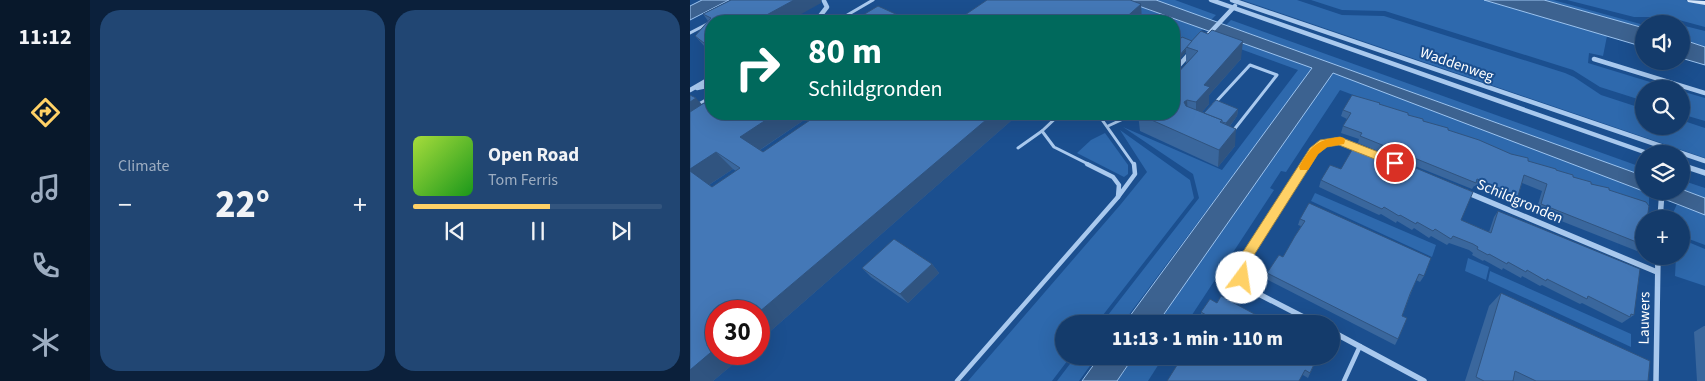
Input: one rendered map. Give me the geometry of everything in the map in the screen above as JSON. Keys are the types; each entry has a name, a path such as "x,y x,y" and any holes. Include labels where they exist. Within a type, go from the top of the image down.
{"main road":[{"path":"1691,0 1705,1"}],"street":[{"name":"Waddenweg","path":"1211,0 1635,149"},
{"name":"Waddenweg","path":"1232,0 1649,145"},
{"path":"820,15 826,10 827,7 824,2"},
{"path":"1200,42 1239,2"},
{"path":"1180,65 1194,50"},
{"path":"1594,60 1705,93"},
{"path":"690,90 705,81"},
{"path":"690,90 705,86"},
{"path":"1299,315 1253,291 1242,278 1243,262 1314,151 1324,143 1340,141 1366,151"},
{"name":"Waddenweg","path":"1690,157 1705,161"},
{"path":"1690,168 1705,173"},
{"name":"Schildgronden","path":"1463,191 1658,272"},
{"name":"Lauwers","path":"1656,381 1658,265"},
{"path":"1340,336 1424,381"}],"lane":[{"path":"847,15 873,0"},
{"path":"690,33 705,25"},
{"path":"1208,111 1250,65 1277,76 1229,136"},
{"path":"690,109 705,100"},
{"path":"1018,148 1054,120"},
{"path":"957,381 1118,197 1135,174 1134,163 1103,120"},
{"path":"1108,126 1121,120"},
{"path":"1042,131 1054,147 1113,177 1119,184 1118,197"},
{"path":"1344,381 1360,346"}],"shaded area":[{"path":"702,0 729,0 690,20 690,6"},
{"path":"1095,0 1122,0 1164,15 1134,15"},
{"path":"1122,0 1156,0 1635,173 1635,188 1333,73 1163,315 1131,315 1312,68 1180,21 1180,15 1164,15"},
{"path":"1156,0 1175,0 1216,15 1211,20"},
{"path":"1242,0 1297,0 1342,15 1384,16 1565,73 1601,95 1635,106 1635,134"},
{"path":"1311,0 1484,0 1607,36 1603,56 1589,53 1588,63 1644,80 1635,80 1635,98 1600,87 1573,70 1385,11 1342,10"},
{"path":"1484,0 1544,0 1635,25 1635,44"},
{"path":"1544,0 1553,0 1635,23 1635,25"},
{"path":"1567,0 1685,0 1705,5 1705,27 1690,23 1690,15 1635,15 1634,17"},
{"path":"1231,20 1635,165 1635,173 1226,25"},
{"path":"1180,21 1203,29 1191,42 1180,45"},
{"path":"1690,27 1705,31 1705,47 1690,42"},
{"path":"1217,34 1313,68 1129,315 1108,315 1199,198 1193,174 1123,127 1222,170 1298,70 1213,39"},
{"path":"1690,42 1705,47 1705,65 1690,61"},
{"path":"1333,72 1635,188 1635,200 1649,200 1649,207 1340,90 1286,172 1281,171 1270,188 1274,190 1192,315 1163,315"},
{"path":"1690,94 1705,98 1705,121 1690,117"},
{"path":"1690,123 1705,128 1705,158 1690,153 1690,145 1667,145 1638,135 1690,135"},
{"path":"1120,130 1190,180 1194,198 1103,315 1055,315 1055,365 1064,365 1052,381 968,381 1121,204 1147,172"},
{"path":"1105,133 1128,165 1128,174 1124,177 1077,153 1091,140"},
{"path":"1690,183 1705,188 1705,198 1690,192"},
{"path":"1690,192 1705,198 1705,215 1666,200 1690,200"},
{"path":"1315,193 1436,245 1432,257 1311,201"},
{"path":"1677,204 1705,215 1705,245 1690,239 1690,210 1674,210"},
{"path":"1690,243 1705,249 1705,286 1675,276 1676,265 1690,265"},
{"path":"1468,258 1489,267 1486,280 1465,271"},
{"path":"1490,271 1631,334 1631,347 1488,281"},
{"path":"1069,365 1091,365 1079,381 1057,381"},
{"path":"1094,365 1128,365 1117,381 1082,381"},
{"path":"1128,365 1158,365 1148,381 1117,381"}],"building":[{"path":"731,0 794,0 766,15 703,14"},
{"path":"987,0 1130,0 1141,4 1129,15 965,15"},
{"path":"878,6 898,15 863,15"},
{"path":"705,25 705,43 695,36"},
{"path":"1212,30 1243,41 1204,85 1210,87 1196,102 1187,100 1184,102 1186,106 1222,120 1220,122 1236,129 1219,150 1152,120 1180,120 1180,70 1198,51 1186,47 1201,31 1208,34"},
{"path":"1182,37 1192,41 1180,55 1180,39"},
{"path":"690,95 696,98 690,102"},
{"path":"1352,95 1380,103 1511,154 1528,158 1528,161 1573,175 1573,177 1591,182 1591,184 1609,188 1609,190 1635,200 1646,202 1649,206 1648,210 1635,210 1635,241 1541,204 1547,184 1524,175 1518,196 1477,179 1476,183 1360,136 1362,133 1343,126 1351,113 1343,110"},
{"path":"1216,100 1238,109 1226,123 1204,113"},
{"path":"704,103 705,120 766,120 740,137 763,152 810,120 986,120 770,303 770,300 705,300 705,357 690,370 690,171 712,187 740,168 716,152 690,169 690,112"},
{"path":"1356,143 1473,192 1461,220 1491,233 1498,211 1640,269 1634,315 1631,314 1630,317 1588,296 1587,299 1547,279 1546,281 1527,270 1526,272 1508,262 1507,264 1488,255 1477,249 1478,247 1473,244 1453,236 1451,239 1435,229 1433,231 1417,222 1416,224 1384,207 1382,209 1321,180 1330,165 1341,169"},
{"path":"1309,203 1431,258 1424,276 1419,274 1410,294 1402,316 1407,318 1398,339 1267,273 1279,255 1283,257 1305,221 1300,219"},
{"path":"894,239 932,264 900,294 862,268"},
{"path":"1501,293 1650,361 1648,381 1536,381 1515,371 1513,381 1484,381 1476,377"},
{"path":"1221,296 1256,315 1206,315 1201,312 1210,299 1217,303"},
{"path":"1177,365 1314,365 1310,373 1305,370 1299,381 1167,381"}],"slow traffic":[{"path":"1304,167 1314,151 1324,143 1340,141"}],"route":[{"path":"1242,278 1243,262 1314,151 1324,143 1340,141 1395,163"}]}
